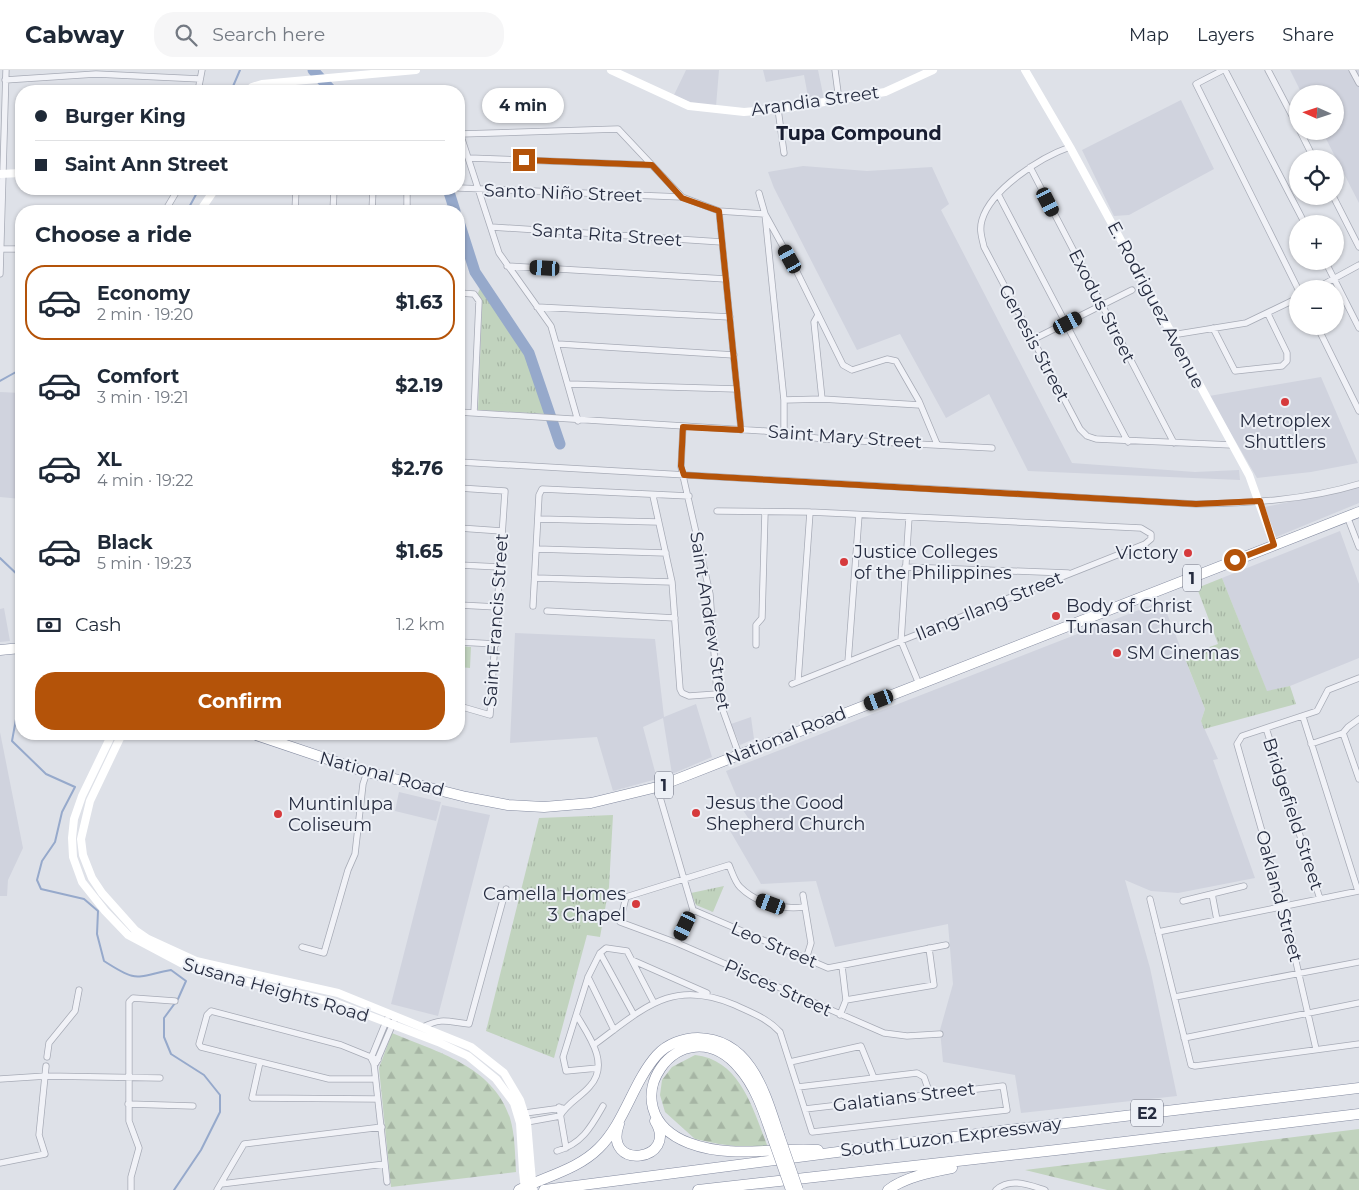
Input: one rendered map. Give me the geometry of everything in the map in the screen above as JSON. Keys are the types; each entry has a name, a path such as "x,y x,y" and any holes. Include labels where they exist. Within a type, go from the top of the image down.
{"highway":[{"name":"National Road","path":"268,740 367,772 481,800 531,807 591,803 657,787 1359,512"},
{"path":"0,650 15,648"},
{"path":"519,1190 586,1159 601,1147 645,1072 662,1050 685,1039 706,1039 731,1047 749,1063 764,1091 791,1190"},
{"path":"624,1109 616,1134 618,1146 629,1155 647,1154 656,1147 660,1137 659,1128 648,1104 660,1067 678,1052 698,1047 721,1053 732,1061 748,1080 776,1135 798,1190"},
{"path":"653,1084 653,1105 657,1116 669,1131 688,1142 738,1152 804,1149 836,1152"},
{"name":"South Luzon Expressway","path":"544,1190 1359,1088"},
{"name":"South Luzon Expressway","path":"698,1190 1359,1114"},
{"path":"888,1190 899,1183 980,1159"},
{"path":"747,1190 779,1180"}],"main road":[{"path":"259,85 416,70"},
{"name":"Arandia Street","path":"611,70 689,106 736,112 778,109 885,92 933,70"},
{"name":"E. Rodriguez Avenue","path":"1025,70 1070,146 1250,475 1274,545"},
{"path":"2,174 15,174"},
{"name":"Susana Heights Road","path":"109,740 82,796 74,819 72,838 73,857 82,882 116,923 128,935 192,969 336,1003 423,1027 471,1047 490,1059 504,1073 514,1087 525,1113 527,1122 525,1190"},
{"name":"Susana Heights Road","path":"119,740 90,801 81,839 85,862 92,878 107,899 135,930 148,939 196,961 338,994 468,1056 496,1079 507,1092 517,1112 527,1170 533,1190"}],"street":[{"path":"0,274 6,70"},
{"path":"199,85 202,70"},
{"path":"834,70 839,100"},
{"path":"1294,280 1196,84 1224,70 1300,215"},
{"path":"1268,70 1289,110"},
{"path":"1352,70 1359,82"},
{"path":"5,80 105,74 200,79"},
{"path":"778,109 784,153"},
{"path":"465,132 618,129 682,198"},
{"path":"465,146 499,253 551,326 558,344 578,421"},
{"name":"Genesis Street","path":"1070,146 1055,152 1030,167 998,194 982,219 981,237 1032,340 1083,433 1096,440 1232,445"},
{"path":"470,158 652,165"},
{"name":"Exodus Street","path":"1030,167 1174,443"},
{"name":"Santo Niño Street","path":"465,189 682,198 719,211 765,214"},
{"path":"759,193 765,214 784,400 784,434"},
{"path":"998,194 1068,323 1128,442"},
{"path":"1338,205 1359,246"},
{"path":"719,211 741,430"},
{"path":"765,214 845,367 855,369 887,359 894,359 920,405 937,444"},
{"name":"Santa Rita Street","path":"491,227 722,242"},
{"path":"0,249 15,248"},
{"path":"507,266 726,279"},
{"path":"1334,279 1359,266"},
{"path":"1330,270 1359,328"},
{"path":"1032,340 1132,290"},
{"path":"465,293 474,294 479,302 474,413"},
{"path":"1172,335 1246,323 1289,303"},
{"path":"537,307 730,317"},
{"path":"1213,328 1235,371 1282,366 1287,361 1286,353 1268,314"},
{"path":"818,315 814,322 822,400"},
{"path":"1321,335 1359,411"},
{"path":"558,344 734,355"},
{"path":"569,384 738,389"},
{"path":"784,400 920,405"},
{"name":"Saint Mary Street","path":"465,412 741,430 823,439 992,448"},
{"name":"Saint Andrew Street","path":"683,427 681,466 710,594 717,694 739,755"},
{"path":"465,462 1196,504 1260,501 1321,494 1359,484"},
{"name":"Saint Francis Street","path":"465,488 505,491 490,715 465,708"},
{"path":"533,606 539,495 542,489 653,496 689,496"},
{"path":"653,496 672,582 680,689 682,693 689,696 717,694"},
{"path":"717,511 810,512 909,517 901,641 919,684"},
{"path":"756,645 756,626 762,618 765,512"},
{"name":"Ilang-Ilang Street","path":"810,512 795,683 1145,544 1151,539 1151,534 1141,528 909,517"},
{"path":"848,662 859,515"},
{"path":"1347,516 1359,546"},
{"path":"539,519 658,522"},
{"path":"465,528 502,530"},
{"path":"537,549 666,553"},
{"path":"465,565 500,567"},
{"path":"905,568 1071,573"},
{"path":"1039,572 1040,585"},
{"path":"535,578 672,582"},
{"path":"465,604 497,607"},
{"path":"547,611 675,618"},
{"path":"465,642 496,644"},
{"path":"1266,728 1317,711 1326,694 1334,686 1359,678"},
{"path":"1158,932 1358,891 1303,717"},
{"path":"1311,744 1343,733 1359,719"},
{"name":"Oakland Street","path":"1266,728 1242,736 1238,739 1237,744 1283,906 1316,1049"},
{"name":"Bridgefield Street","path":"1266,728 1320,899"},
{"path":"1343,733 1359,779"},
{"path":"302,947 324,953 348,870 355,854 363,784 367,772"},
{"path":"657,787 693,910 677,943"},
{"path":"684,878 729,866 738,886 756,898 787,910 804,907"},
{"name":"Pisces Street","path":"684,878 626,897 620,922 677,943 884,1033 897,1036 940,1034"},
{"path":"1183,900 1244,886"},
{"path":"423,1027 437,1020 447,1019 469,1024 506,889"},
{"path":"1212,894 1217,920"},
{"path":"803,895 811,943 806,959"},
{"path":"1150,899 1191,1065 1359,1044"},
{"name":"Leo Street","path":"693,910 828,968 946,945"},
{"path":"598,1068 566,1071 563,1057 588,977 600,953 606,948 627,951 654,1003"},
{"path":"846,1000 934,985 929,948"},
{"path":"600,953 634,1015"},
{"path":"632,960 768,1020 780,1032 805,1109"},
{"path":"1175,997 1300,975 1359,962"},
{"path":"840,1015 846,1000 842,966"},
{"path":"588,977 614,1030"},
{"path":"47,1057 49,1043 75,1011 79,990"},
{"path":"595,1044 634,1015 668,997 691,994 714,996"},
{"path":"130,1190 131,1177 139,1148 130,1126 128,1104 131,999 176,1001"},
{"path":"1184,1038 1359,1003"},
{"path":"374,1078 329,1079 201,1047 199,1044 208,1012 341,1045 376,1062"},
{"path":"525,1113 561,1108 591,1085 598,1068 595,1044 577,1016"},
{"path":"371,1058 390,1019"},
{"path":"387,1182 382,1127 374,1078 376,1062 390,1019"},
{"path":"790,1062 861,1046 874,1078"},
{"path":"260,1062 252,1098 377,1099"},
{"path":"0,1163 45,1154 39,1135 41,1096 46,1076 46,1066"},
{"path":"798,1087 916,1073 924,1077 930,1094"},
{"path":"0,1079 46,1076 160,1078"},
{"name":"Galatians Street","path":"1003,1086 1007,1110 812,1132 805,1109 930,1094 1003,1086"},
{"path":"128,1104 193,1106"},
{"path":"557,1151 566,1148 583,1137 603,1106"},
{"path":"561,1108 560,1116 566,1148"},
{"path":"527,1122 560,1116"},
{"path":"217,1190 244,1144 382,1127"},
{"path":"221,1184 385,1164"},
{"path":"996,1190 1008,1183 1017,1182 1044,1190"}],"shaded area":[{"path":"686,70 719,70 716,106 696,105 674,95"},
{"path":"763,70 818,70 824,99 809,102 804,75 766,82"},
{"path":"1290,70 1359,70 1359,203 1344,174 1344,150 1332,150 1327,140 1344,140 1344,85 1298,85"},
{"path":"1181,100 1214,169 1129,215 1114,216 1082,150"},
{"path":"803,166 867,171 932,167 949,204 941,210 1072,463 1195,472 1239,470 1240,480 1028,471 989,394 946,418 900,334 857,350 774,188 768,172"},
{"path":"1321,377 1358,463 1311,472 1257,478 1209,396"},
{"path":"0,392 15,393 15,498 0,497"},
{"path":"1359,487 1359,503 1276,537 1265,507"},
{"path":"1340,531 1359,584 1359,658 1290,686 1267,692 1222,578"},
{"path":"1162,601 1205,709 1201,721 1218,759 1213,760 1255,878 1178,893 1151,891 1125,880 1150,968 1177,1096 1021,1113 1015,1075 943,1062 940,1030 953,984 948,924 835,947 816,881 761,884 729,829 752,824 741,807 726,771"},
{"path":"4,608 10,641 0,642 0,609"},
{"path":"515,633 655,639 664,717 696,704 712,757 672,774 663,718 643,727 657,779 613,791 597,737 510,743"},
{"path":"751,717 754,739 740,745 731,724"},
{"path":"0,732 23,848 8,880 7,896 0,896"},
{"path":"399,792 441,802 436,821 395,811"},
{"path":"442,805 490,815 438,1016 391,1004"}],"green space":[{"path":"481,286 526,353 548,414 478,410 482,308 478,293"},
{"path":"488,393 511,394 511,404 487,402"},
{"path":"1222,578 1267,691 1290,686 1296,704 1204,729 1201,721 1205,709 1184,656 1218,644 1197,588"},
{"path":"465,646 471,647 470,668 465,668"},
{"path":"613,815 609,887 600,937 587,935 554,1058 486,1031 539,818"},
{"path":"724,886 713,912 696,905 691,893"},
{"path":"392,1033 462,1063 491,1085 502,1100 512,1124 516,1172 391,1187 379,1068"},
{"path":"695,1055 711,1059 724,1067 735,1078 744,1090 769,1150 695,1139 665,1112 660,1095 662,1080 672,1067"},
{"path":"1359,1129 1359,1190 1107,1190 1025,1170"}],"waterway":[{"path":"234,85 240,70"},
{"path":"313,70 327,85"},
{"path":"190,205 196,195"},
{"path":"450,195 453,205"},
{"path":"465,241 475,272 529,353 560,444"},
{"path":"0,381 15,373"},
{"path":"0,558 15,572"},
{"path":"15,724 12,741 46,774 75,787 62,812 55,842 42,861 37,880 41,889 84,899 98,911 97,934 104,961 130,975 143,976 171,970 186,981 178,999 164,1018 164,1037 171,1054 204,1075 220,1095 220,1112 201,1150 174,1190"}],"place":[{"name":"Metroplex Shuttlers","path":"1285,402"},
{"name":"Victory","path":"1188,553"},
{"name":"Justice Colleges of the Philippines","path":"844,562"},
{"name":"Body of Christ Tunasan Church","path":"1056,616"},
{"name":"SM Cinemas","path":"1117,653"},
{"name":"Jesus the Good Shepherd Church","path":"696,813"},
{"name":"Muntinlupa Coliseum","path":"278,814"},
{"name":"Camella Homes 3 Chapel","path":"636,904"}],"district":[{"name":"Tupa Compound","path":"859,133"}],"route":[{"path":"524,160 652,165 682,198 719,211 741,430 683,427 681,466 684,475 1196,504 1260,501 1274,545 1235,560"}]}
